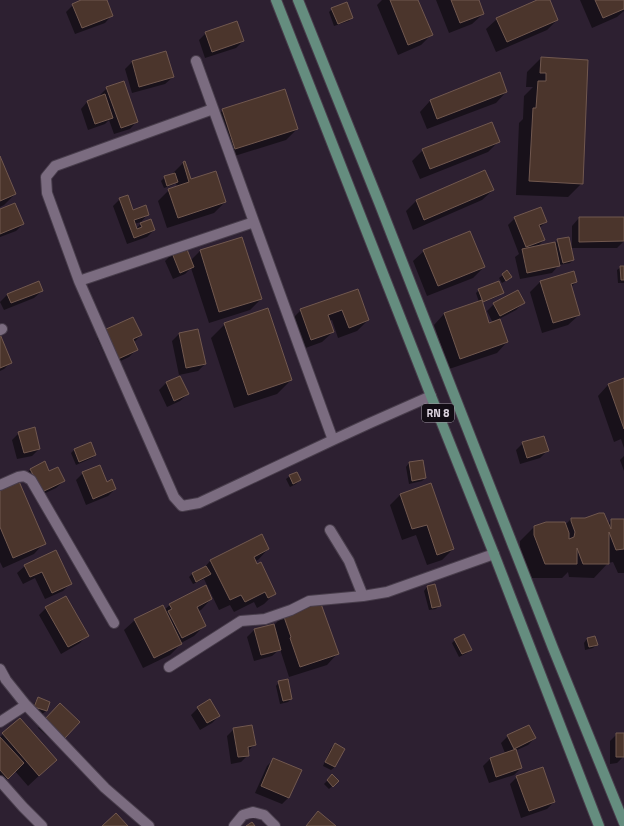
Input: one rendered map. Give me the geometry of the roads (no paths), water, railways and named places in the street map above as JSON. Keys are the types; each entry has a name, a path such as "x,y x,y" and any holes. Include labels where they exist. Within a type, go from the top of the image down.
{"main road":[{"name":"RN 8","path":"276,0 494,554 599,826"},
{"name":"RN 8","path":"298,0 383,210 553,648 624,823"}],"street":[{"path":"196,61 333,440"},
{"path":"213,109 55,166 46,176 47,193 79,281 174,497 182,506 199,503 431,396"},
{"path":"79,281 254,222"},
{"path":"0,485 24,476 31,480 114,623"},
{"path":"330,530 349,561 363,596"},
{"path":"169,668 241,621 265,619 291,610 309,601 363,596 387,592 494,554"},
{"path":"0,670 26,705 105,788 149,826"},
{"path":"0,722 26,705"},
{"path":"0,781 42,826"},
{"path":"234,826 243,815 253,812 264,815 274,826"}]}
